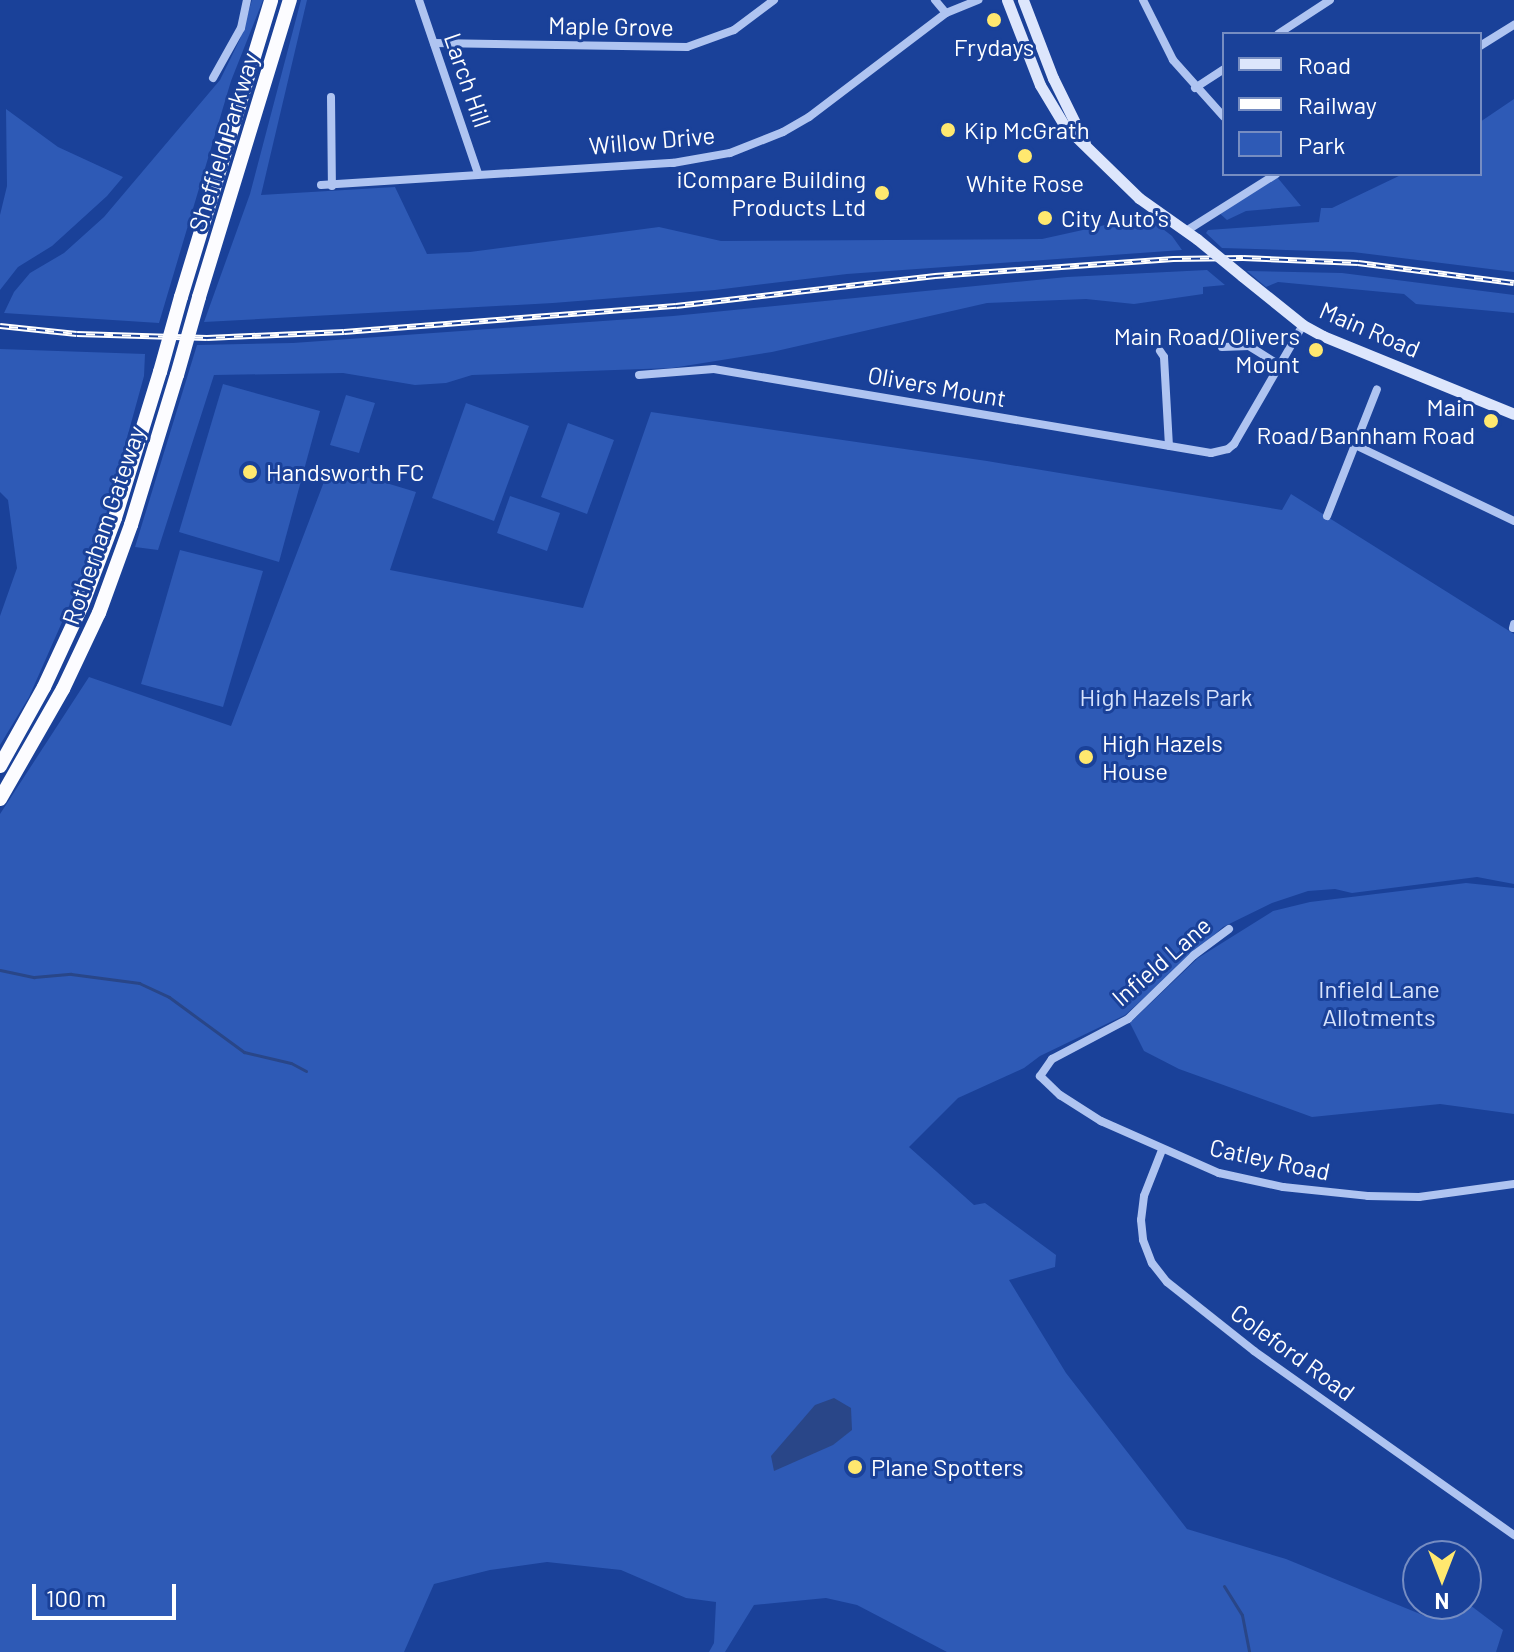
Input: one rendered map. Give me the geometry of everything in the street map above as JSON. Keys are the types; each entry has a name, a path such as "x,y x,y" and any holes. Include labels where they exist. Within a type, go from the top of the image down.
{"highway":[{"name":"Sheffield Parkway","path":"181,297 271,0"},
{"name":"Sheffield Parkway","path":"199,297 290,0"},
{"name":"Rotherham Gateway","path":"0,766 44,687 82,605 115,518 181,297"},
{"name":"Rotherham Gateway","path":"0,799 63,689 99,613 131,525 199,297"}],"main road":[{"name":"Main Road","path":"1007,0 1051,105 1064,125 1139,198 1197,239 1303,325 1514,414"},
{"path":"1023,0 1053,78 1087,148"}],"street":[{"path":"213,78 241,28 247,0"},
{"name":"Larch Hill","path":"419,0 478,173"},
{"name":"Maple Grove","path":"434,43 687,47 734,30 774,0"},
{"path":"935,0 946,13"},
{"name":"Willow Drive","path":"321,185 702,160 744,148 809,117 946,13 978,0"},
{"path":"1143,0 1173,60 1222,115"},
{"path":"1281,32 1330,0"},
{"path":"1482,45 1514,25"},
{"path":"1195,88 1222,70"},
{"path":"331,97 332,186"},
{"path":"1186,231 1273,176"},
{"path":"1222,347 1249,346 1278,364 1303,325"},
{"path":"1160,351 1164,357 1169,446"},
{"name":"Olivers Mount","path":"639,375 714,369 1211,453 1228,449 1278,364"},
{"path":"1327,516 1377,389"},
{"path":"1355,445 1514,521"},
{"name":"Infield Lane","path":"1040,1076 1052,1059 1128,1019 1194,955 1229,929"},
{"name":"Catley Road","path":"1040,1076 1060,1095 1101,1121 1219,1173 1331,1194 1419,1197 1514,1184"},
{"name":"Coleford Road","path":"1162,1150 1144,1196 1141,1220 1143,1240 1152,1263 1167,1282 1254,1351 1514,1535"}],"green space":[{"path":"252,0 263,0 231,81 159,323 4,313 14,292 30,273 64,253 104,217 220,80 240,39"},
{"path":"301,0 307,0 261,195 395,187 427,254 470,252 659,227 721,241 1042,239 1146,216 1172,236 1182,250 847,274 715,290 553,303 204,322 250,194"},
{"path":"1514,99 1514,272 1353,252 1222,248 1206,233 1208,230 1319,222 1321,208 1332,208 1399,176 1482,176 1482,121"},
{"path":"6,109 58,147 123,177 107,196 52,246 18,267 0,290 0,215 7,186"},
{"path":"1277,177 1301,206 1246,211 1227,220 1217,211"},
{"path":"1207,270 1225,285 1203,287 1203,294 1134,304 1086,299 987,303 772,352 672,368 472,375 446,383 415,385 343,373 214,375 158,550 135,547 197,345 293,343 673,316 1067,277"},
{"path":"1247,271 1342,273 1514,295 1514,313 1416,304 1404,294 1278,282 1266,287"},
{"path":"0,349 145,354 144,376 100,536 29,697 0,745 0,616 17,568 8,500 0,492"},
{"name":"Handsworth FC","path":"223,384 320,411 279,562 179,532"},
{"path":"346,395 375,403 359,453 330,445"},
{"path":"466,403 529,426 494,521 432,498"},
{"name":"High Hazels Park","path":"651,412 987,461 1282,510 1291,494 1514,634 1514,884 1477,877 1352,893 1335,889 1308,891 1272,903 1223,927 1125,1015 1040,1056 1024,1068 958,1098 909,1147 974,1205 985,1203 1056,1255 1055,1267 1009,1280 1066,1373 1187,1529 1286,1559 1402,1607 1402,1620 1482,1620 1482,1614 1503,1630 1496,1652 947,1652 857,1605 826,1598 754,1605 725,1652 709,1652 714,1643 716,1602 686,1598 621,1570 547,1562 490,1570 434,1584 404,1652 0,1652 0,814 89,677 231,726 330,466 416,492 390,570 583,608"},
{"path":"568,423 614,440 587,514 541,497"},
{"path":"510,496 560,513 547,551 497,533"},
{"path":"180,550 263,571 223,707 141,684"},
{"name":"Infield Lane Allotments","path":"1466,883 1514,888 1514,1114 1440,1104 1312,1117 1179,1069 1144,1051 1130,1023 1198,958 1273,911 1310,902"}],"shaded area":[{"path":"834,1398 851,1408 852,1430 833,1445 774,1471 771,1456 815,1405"}],"waterway":[{"path":"0,970 34,977 71,974 139,983 169,997 244,1052 291,1063 306,1071"},
{"path":"1224,1586 1242,1615 1249,1652"}],"railway":[{"path":"0,326 77,334 207,338 344,332 676,306 935,276 1173,259 1243,258 1358,263 1514,283"}],"place":[{"name":"Frydays","path":"994,20"},
{"name":"Kip McGrath","path":"948,130"},
{"name":"White Rose","path":"1025,156"},
{"name":"iCompare Building Products Ltd","path":"882,193"},
{"name":"City Auto's","path":"1045,218"},
{"name":"Main Road/Olivers Mount","path":"1316,350"},
{"name":"Main Road/Bannham Road","path":"1491,421"},
{"name":"Handsworth FC","path":"250,472"},
{"name":"High Hazels House","path":"1086,757"},
{"name":"Plane Spotters","path":"855,1467"}]}
